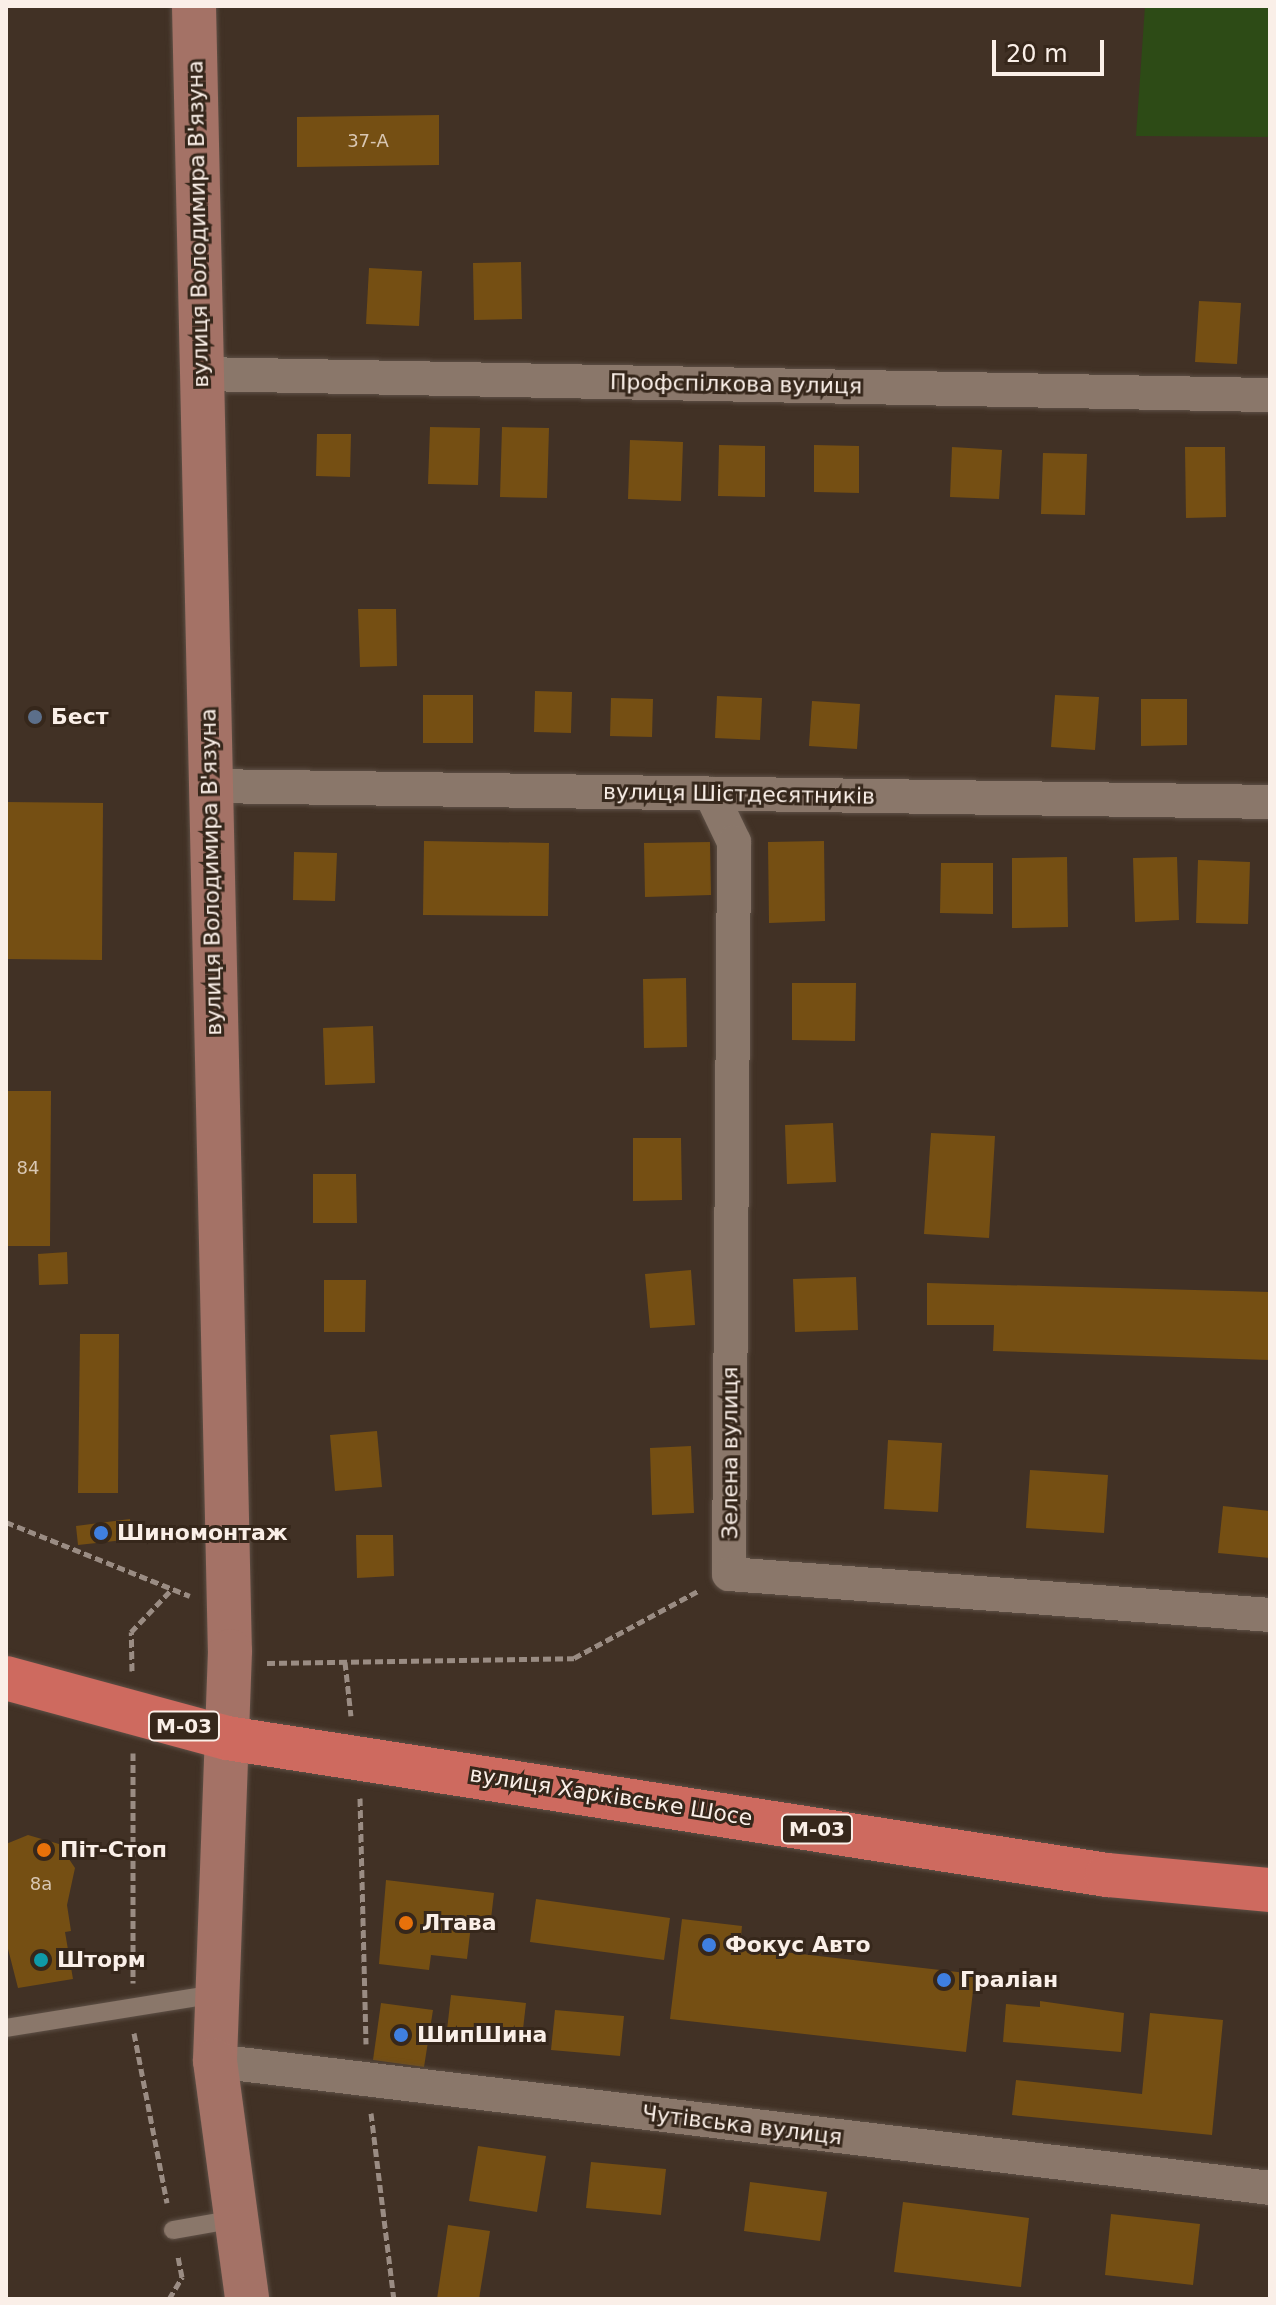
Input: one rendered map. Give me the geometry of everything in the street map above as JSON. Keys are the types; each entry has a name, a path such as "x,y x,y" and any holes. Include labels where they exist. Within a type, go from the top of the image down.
{"highway":[{"name":"вулиця Харківське Шосе","path":"6,1678 227,1738 1107,1875 1270,1890"}],"main road":[{"name":"вулиця Володимира В'язуна","path":"194,6 227,1738 215,2061 247,2299"}],"street":[{"name":"Профспілкова вулиця","path":"201,374 1270,395"},
{"name":"вулиця Шістдесятників","path":"209,786 1270,802"},
{"name":"Зелена вулиця","path":"711,794 734,842 729,1574"},
{"path":"729,1574 1270,1615"},
{"name":"Чутівська вулиця","path":"215,2061 1270,2188"}],"lane":[{"path":"6,2028 217,1994"},
{"path":"173,2230 236,2219"}],"path":[{"path":"6,1522 38,1530 170,1591"},
{"path":"267,1663 574,1658 729,1574"},
{"path":"362,1811 366,2079 394,2299"},
{"path":"169,2299 182,2277 173,2230"}],"green space":[{"path":"1145,6 1270,6 1270,137 1136,136"}],"building":[{"path":"439,115 439,165 297,167 297,117"},
{"path":"521,262 522,319 474,320 473,263"},
{"path":"369,268 422,271 419,326 366,324"},
{"path":"1199,301 1241,303 1237,364 1195,362"},
{"path":"430,427 480,428 478,485 428,484"},
{"path":"502,427 549,428 547,498 500,497"},
{"path":"317,434 351,434 350,477 316,476"},
{"path":"630,440 683,442 681,501 628,499"},
{"path":"719,445 765,446 765,497 718,496"},
{"path":"814,445 859,446 859,493 814,492"},
{"path":"952,447 1002,450 999,499 950,497"},
{"path":"1185,447 1225,447 1226,517 1186,518"},
{"path":"1043,453 1087,454 1085,515 1041,514"},
{"path":"358,609 396,609 397,666 360,667"},
{"path":"535,691 572,692 571,733 534,732"},
{"path":"423,695 473,695 473,743 423,743"},
{"path":"1055,695 1099,697 1095,750 1051,747"},
{"path":"717,696 762,698 760,740 715,738"},
{"path":"611,698 653,699 652,737 610,736"},
{"path":"1141,699 1187,699 1187,745 1141,746"},
{"path":"812,701 860,704 857,749 809,746"},
{"path":"6,802 103,803 102,960 6,959"},
{"path":"424,841 549,843 548,916 423,915"},
{"path":"824,841 825,921 769,923 768,842"},
{"path":"710,842 711,895 645,897 644,843"},
{"path":"294,852 337,853 335,901 293,900"},
{"path":"1067,857 1068,927 1012,928 1012,858"},
{"path":"1177,857 1179,920 1135,922 1133,858"},
{"path":"1198,860 1250,862 1248,924 1196,923"},
{"path":"941,863 993,863 993,914 940,913"},
{"path":"686,978 687,1047 644,1048 643,979"},
{"path":"792,983 856,983 855,1041 792,1040"},
{"path":"373,1026 375,1083 325,1085 323,1028"},
{"path":"6,1091 51,1091 50,1246 6,1246"},
{"path":"833,1123 836,1182 787,1184 785,1125"},
{"path":"931,1133 995,1136 989,1238 924,1234"},
{"path":"633,1138 681,1138 682,1200 633,1201"},
{"path":"313,1174 356,1174 357,1223 313,1223"},
{"path":"67,1252 68,1284 39,1285 38,1254"},
{"path":"691,1270 695,1325 650,1328 645,1274"},
{"path":"856,1277 858,1330 795,1332 793,1279"},
{"path":"324,1280 366,1280 365,1332 324,1332"},
{"path":"927,1283 1270,1292 1270,1360 993,1351 994,1325 927,1325"},
{"path":"80,1334 119,1334 118,1493 78,1493"},
{"path":"377,1431 382,1487 335,1491 330,1435"},
{"path":"888,1440 942,1443 938,1512 884,1509"},
{"path":"691,1446 694,1513 652,1515 650,1448"},
{"path":"1030,1470 1108,1475 1104,1533 1026,1528"},
{"path":"1223,1506 1270,1511 1270,1558 1218,1553"},
{"path":"130,1519 133,1539 78,1545 76,1526"},
{"path":"356,1535 393,1535 394,1576 357,1578"},
{"path":"28,1835 59,1844 75,1868 67,1905 71,1931 65,1932 73,1979 18,1988 6,1941 6,1844"},
{"path":"386,1880 494,1893 491,1919 472,1917 467,1959 431,1955 429,1970 379,1964"},
{"path":"536,1899 670,1918 664,1960 530,1942"},
{"path":"682,1919 742,1926 740,1947 975,1974 966,2052 670,2019"},
{"path":"451,1995 526,2003 522,2038 447,2030"},
{"path":"1040,2001 1124,2013 1121,2052 1003,2042 1006,2004 1040,2007"},
{"path":"381,2003 433,2010 424,2067 373,2060"},
{"path":"555,2010 624,2016 620,2056 551,2050"},
{"path":"1150,2013 1223,2020 1212,2135 1012,2115 1016,2080 1142,2094"},
{"path":"478,2146 546,2156 537,2212 469,2201"},
{"path":"591,2162 666,2169 661,2215 586,2208"},
{"path":"750,2182 827,2192 820,2241 744,2231"},
{"path":"903,2202 1029,2218 1021,2287 894,2272"},
{"path":"1111,2214 1200,2224 1193,2285 1105,2275"},
{"path":"448,2225 490,2231 479,2299 437,2299"}],"place":[{"name":"Бест","path":"35,717"},
{"name":"Шиномонтаж","path":"101,1533"},
{"name":"Піт-Стоп","path":"44,1850"},
{"name":"Лтава","path":"406,1923"},
{"name":"Фокус Авто","path":"709,1945"},
{"name":"Шторм","path":"41,1960"},
{"name":"Граліан","path":"944,1980"},
{"name":"ШипШина","path":"401,2035"}]}
